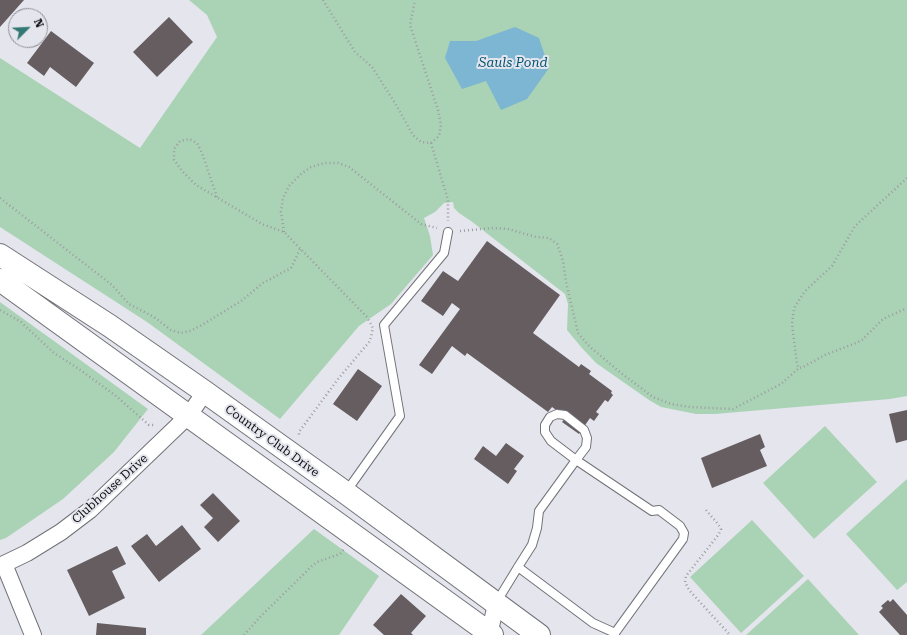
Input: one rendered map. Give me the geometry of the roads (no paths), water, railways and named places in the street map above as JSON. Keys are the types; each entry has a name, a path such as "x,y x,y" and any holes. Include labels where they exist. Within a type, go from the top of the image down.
{"main road":[{"name":"Country Club Drive","path":"0,255 110,326 205,392 346,493 539,635"},
{"path":"0,280 189,415 490,634"}],"street":[{"name":"Clubhouse Drive","path":"2,565 27,553 61,532 90,510 189,415 205,392"},
{"path":"2,565 33,635"},
{"path":"490,634 496,604"}],"lane":[{"path":"346,493 400,416 384,325 444,253 448,232"},
{"path":"496,604 518,568 532,546 537,528 539,511 576,460 586,447 587,438 584,430 565,415 557,414 550,417 545,425 545,432 551,441 576,460 652,511 659,510 680,526 684,533 683,540 616,634 593,623 518,568"}],"water":[{"name":"Sauls Pond","path":"515,27 539,38 549,68 527,99 501,110 486,81 462,89 445,58 450,41 476,41"}]}
